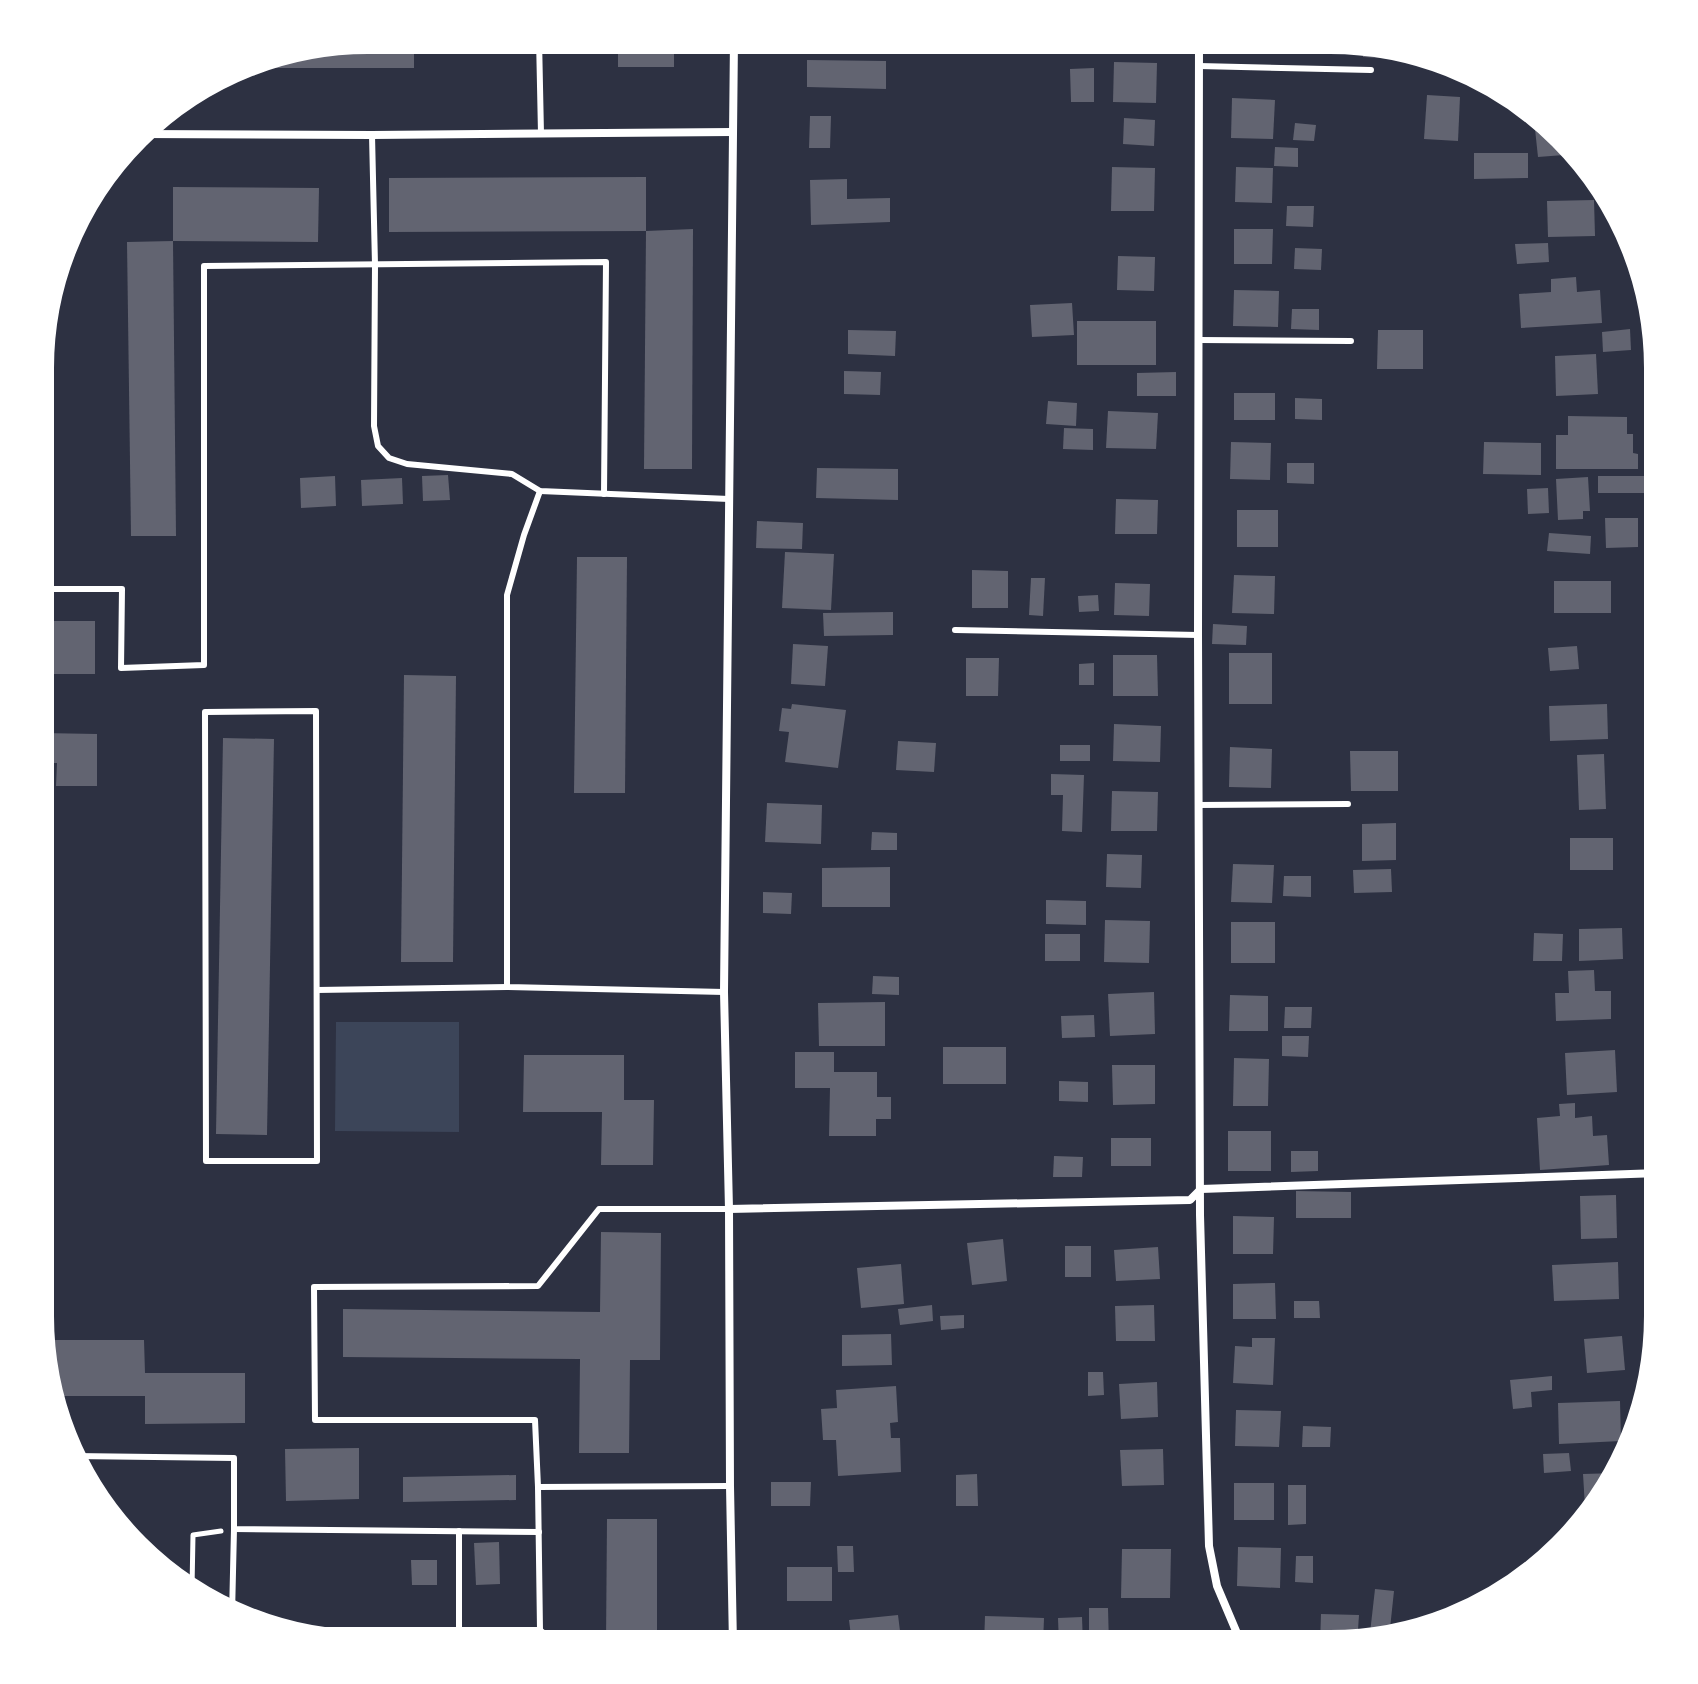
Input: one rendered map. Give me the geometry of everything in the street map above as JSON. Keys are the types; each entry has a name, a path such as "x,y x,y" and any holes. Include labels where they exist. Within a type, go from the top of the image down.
{"street":[{"path":"733,1632 724,992 734,52"},
{"path":"1199,52 1201,1241 1209,1546 1217,1586 1236,1632"},
{"path":"156,134 733,132"},
{"path":"729,1209 1190,1200 1201,1189 1646,1173"}],"lane":[{"path":"539,52 541,134"},
{"path":"1199,66 1371,70"},
{"path":"372,135 374,426 378,446 389,458 407,464 512,474 540,491 729,499"},
{"path":"52,589 122,589 121,668 204,665 204,266 606,262 604,494"},
{"path":"1199,340 1351,341"},
{"path":"507,987 507,595 540,491"},
{"path":"955,630 1198,635"},
{"path":"316,711 317,990 317,1161 206,1161 205,712 316,711"},
{"path":"1198,805 1348,804"},
{"path":"317,990 507,987 724,992"},
{"path":"540,1630 535,1420 315,1420 314,1287 538,1286 599,1209 729,1209"},
{"path":"85,1456 234,1458 232,1601"},
{"path":"538,1487 730,1486"},
{"path":"234,1529 539,1532"},
{"path":"459,1531 459,1630"},
{"path":"337,1630 542,1632"}],"path":[{"path":"192,1579 193,1535 234,1529"}],"shaded area":[{"path":"336,1022 459,1022 459,1132 335,1131"}],"building":[{"path":"414,52 414,68 269,68 327,55"},
{"path":"618,52 674,52 674,67 618,67"},
{"path":"1363,54 1395,59 1363,57"},
{"path":"807,60 886,61 886,89 807,87"},
{"path":"1114,62 1157,63 1156,103 1113,102"},
{"path":"1094,68 1094,102 1071,102 1070,69"},
{"path":"1427,95 1460,97 1458,141 1424,139"},
{"path":"1232,98 1275,100 1273,139 1231,138"},
{"path":"810,116 831,116 830,148 809,148"},
{"path":"1124,118 1155,120 1154,146 1123,144"},
{"path":"1295,123 1316,125 1314,141 1293,140"},
{"path":"1535,129 1538,130 1563,155 1538,157"},
{"path":"1275,147 1298,148 1298,167 1274,166"},
{"path":"1474,153 1528,153 1528,178 1474,179"},
{"path":"1112,167 1155,168 1154,211 1111,211"},
{"path":"1236,167 1273,168 1272,203 1235,202"},
{"path":"646,177 646,231 389,232 389,178"},
{"path":"847,179 847,199 890,198 890,222 811,225 810,180"},
{"path":"173,187 319,188 318,242 173,241"},
{"path":"1594,200 1595,236 1548,237 1547,201"},
{"path":"1287,206 1314,206 1313,227 1286,226"},
{"path":"693,229 692,469 644,469 646,231"},
{"path":"1234,229 1273,229 1272,264 1234,264"},
{"path":"173,241 176,536 131,536 127,242"},
{"path":"1548,243 1549,262 1517,264 1515,244"},
{"path":"1295,248 1322,249 1321,270 1294,269"},
{"path":"1118,256 1155,257 1154,291 1117,290"},
{"path":"1576,277 1577,292 1600,290 1602,323 1521,328 1519,294 1551,292 1551,279"},
{"path":"1234,290 1279,291 1278,327 1233,326"},
{"path":"1072,303 1074,335 1032,337 1030,305"},
{"path":"1292,309 1319,309 1319,330 1291,329"},
{"path":"1077,321 1156,321 1156,365 1077,365"},
{"path":"1630,329 1631,350 1603,352 1602,332"},
{"path":"848,330 896,331 895,356 848,354"},
{"path":"1378,330 1423,330 1423,369 1377,369"},
{"path":"1596,354 1598,394 1556,396 1555,356"},
{"path":"844,371 881,372 880,395 844,394"},
{"path":"1176,372 1176,396 1137,396 1137,373"},
{"path":"1234,393 1275,393 1275,420 1234,420"},
{"path":"1295,398 1322,399 1322,420 1295,419"},
{"path":"1048,401 1077,403 1076,426 1046,424"},
{"path":"1108,411 1158,413 1156,449 1106,448"},
{"path":"1568,416 1627,417 1627,434 1633,434 1633,453 1638,454 1638,469 1556,469 1556,435 1568,435"},
{"path":"1064,428 1093,429 1093,450 1063,449"},
{"path":"1231,442 1271,443 1270,480 1230,479"},
{"path":"1484,442 1541,443 1541,475 1483,474"},
{"path":"1287,463 1314,463 1314,484 1287,483"},
{"path":"817,468 898,469 898,500 816,498"},
{"path":"448,475 450,500 423,501 422,476"},
{"path":"335,476 336,506 301,508 300,478"},
{"path":"1598,476 1646,476 1646,493 1598,493"},
{"path":"1588,477 1590,511 1583,511 1583,519 1558,520 1556,479"},
{"path":"402,478 403,504 362,506 361,480"},
{"path":"1548,488 1549,513 1528,514 1527,489"},
{"path":"1116,499 1158,500 1157,534 1115,534"},
{"path":"1237,510 1278,510 1278,547 1237,547"},
{"path":"1605,518 1638,518 1638,547 1606,548"},
{"path":"757,521 803,523 802,549 756,548"},
{"path":"1549,533 1591,536 1590,554 1547,551"},
{"path":"785,552 834,554 831,610 782,608"},
{"path":"577,557 627,557 625,793 574,793"},
{"path":"972,570 1008,571 1008,608 972,608"},
{"path":"1234,575 1275,576 1274,614 1232,613"},
{"path":"1031,578 1045,578 1043,616 1029,615"},
{"path":"1554,581 1611,581 1611,613 1554,613"},
{"path":"1115,583 1150,584 1149,616 1114,615"},
{"path":"1098,595 1099,611 1079,612 1078,596"},
{"path":"893,612 893,635 824,636 823,613"},
{"path":"54,621 95,621 95,674 52,674"},
{"path":"1213,624 1247,626 1246,645 1212,644"},
{"path":"793,644 828,646 825,686 791,684"},
{"path":"1577,646 1579,669 1550,671 1548,648"},
{"path":"1229,653 1272,653 1272,704 1229,704"},
{"path":"1113,655 1157,655 1158,696 1113,696"},
{"path":"966,658 999,658 998,696 966,696"},
{"path":"1094,663 1094,685 1079,685 1079,664"},
{"path":"404,675 456,676 453,962 401,962"},
{"path":"792,704 846,710 838,768 785,762 789,732 779,731 782,708 791,709"},
{"path":"1607,704 1608,739 1550,741 1549,706"},
{"path":"1114,724 1161,726 1160,762 1113,761"},
{"path":"52,733 97,734 97,786 56,786 57,763 52,763"},
{"path":"223,738 274,739 267,1135 216,1134"},
{"path":"898,741 936,743 934,772 896,770"},
{"path":"1060,745 1090,745 1090,761 1060,761"},
{"path":"1230,747 1272,749 1271,788 1229,787"},
{"path":"1350,751 1398,751 1398,791 1351,791"},
{"path":"1604,754 1606,809 1579,810 1577,755"},
{"path":"1051,774 1084,775 1082,832 1062,831 1063,795 1051,795"},
{"path":"1112,791 1158,792 1157,831 1111,831"},
{"path":"767,803 822,805 821,844 765,842"},
{"path":"1396,823 1396,860 1362,861 1362,824"},
{"path":"872,832 897,833 897,850 871,850"},
{"path":"1570,838 1613,838 1613,870 1570,870"},
{"path":"1107,854 1142,855 1141,888 1106,887"},
{"path":"1233,864 1274,865 1272,903 1231,902"},
{"path":"890,867 890,907 822,907 822,868"},
{"path":"1391,869 1392,892 1354,893 1353,870"},
{"path":"1284,876 1311,876 1311,897 1283,896"},
{"path":"763,892 792,893 791,914 763,913"},
{"path":"1046,900 1086,901 1086,925 1046,924"},
{"path":"1105,920 1150,921 1149,963 1104,962"},
{"path":"1231,922 1275,922 1275,963 1231,963"},
{"path":"1622,928 1623,959 1579,961 1579,929"},
{"path":"1534,933 1563,934 1562,961 1533,961"},
{"path":"1045,934 1080,934 1080,961 1045,961"},
{"path":"1594,970 1595,991 1611,991 1611,1019 1556,1021 1555,993 1569,993 1568,971"},
{"path":"873,976 899,977 899,995 872,994"},
{"path":"1154,992 1155,1034 1110,1036 1108,994"},
{"path":"1230,995 1268,996 1268,1031 1229,1031"},
{"path":"885,1002 885,1046 819,1046 818,1003"},
{"path":"1285,1007 1312,1007 1311,1028 1284,1028"},
{"path":"1094,1015 1095,1037 1062,1038 1061,1016"},
{"path":"1282,1036 1309,1036 1308,1057 1282,1056"},
{"path":"943,1047 1006,1047 1006,1084 943,1084"},
{"path":"1615,1050 1617,1092 1567,1095 1565,1053"},
{"path":"795,1052 834,1052 834,1072 877,1072 877,1097 891,1097 891,1119 876,1119 876,1136 829,1136 830,1088 795,1088"},
{"path":"524,1055 624,1055 624,1100 654,1100 653,1165 601,1165 602,1112 523,1112"},
{"path":"1234,1058 1269,1059 1268,1106 1233,1106"},
{"path":"1112,1065 1155,1065 1155,1104 1113,1105"},
{"path":"1059,1081 1088,1082 1088,1102 1059,1101"},
{"path":"1575,1103 1575,1118 1592,1116 1593,1136 1607,1135 1609,1165 1540,1170 1537,1118 1560,1116 1559,1104"},
{"path":"1228,1131 1271,1131 1271,1171 1228,1171"},
{"path":"1111,1138 1151,1138 1151,1166 1111,1166"},
{"path":"1291,1151 1318,1151 1318,1171 1291,1172"},
{"path":"1054,1156 1083,1157 1082,1177 1053,1177"},
{"path":"1296,1191 1351,1192 1351,1218 1296,1218"},
{"path":"1616,1195 1617,1238 1581,1239 1580,1196"},
{"path":"1233,1216 1274,1217 1273,1254 1233,1254"},
{"path":"601,1232 661,1233 660,1360 630,1360 629,1453 579,1453 580,1359 343,1357 343,1309 600,1312"},
{"path":"1003,1239 1007,1281 972,1285 967,1243"},
{"path":"1065,1246 1091,1246 1091,1277 1065,1277"},
{"path":"1158,1247 1160,1279 1116,1281 1114,1250"},
{"path":"1618,1262 1619,1299 1554,1301 1552,1265"},
{"path":"901,1264 904,1304 861,1308 857,1268"},
{"path":"1275,1283 1276,1319 1233,1319 1233,1284"},
{"path":"1294,1301 1319,1301 1320,1318 1294,1318"},
{"path":"932,1305 933,1321 900,1325 898,1309"},
{"path":"1154,1305 1155,1341 1116,1341 1115,1306"},
{"path":"964,1315 964,1328 941,1330 940,1316"},
{"path":"891,1334 892,1365 842,1366 842,1335"},
{"path":"1622,1336 1625,1370 1587,1373 1584,1339"},
{"path":"1252,1338 1275,1338 1273,1385 1233,1383 1235,1346 1252,1347"},
{"path":"53,1340 144,1340 145,1373 245,1373 245,1423 145,1424 145,1396 62,1396"},
{"path":"1088,1372 1103,1372 1104,1395 1088,1396"},
{"path":"1552,1376 1552,1390 1531,1392 1532,1407 1513,1409 1510,1380"},
{"path":"1157,1382 1158,1417 1121,1419 1119,1384"},
{"path":"896,1386 898,1422 890,1423 891,1438 900,1438 901,1472 838,1476 836,1440 823,1440 821,1409 837,1408 836,1390"},
{"path":"1620,1401 1620,1441 1559,1444 1558,1403"},
{"path":"1236,1410 1281,1411 1279,1447 1235,1446"},
{"path":"1303,1426 1331,1427 1330,1447 1302,1447"},
{"path":"359,1448 359,1499 286,1501 285,1449"},
{"path":"1163,1449 1164,1485 1122,1486 1120,1450"},
{"path":"1569,1453 1571,1471 1544,1473 1543,1454"},
{"path":"1604,1473 1585,1503 1583,1474"},
{"path":"977,1474 978,1506 956,1506 956,1475"},
{"path":"516,1475 516,1500 403,1502 403,1477"},
{"path":"771,1482 811,1482 810,1506 771,1506"},
{"path":"1234,1483 1274,1483 1274,1520 1234,1520"},
{"path":"1288,1485 1306,1485 1306,1524 1288,1525"},
{"path":"607,1519 657,1519 657,1632 606,1632"},
{"path":"499,1542 500,1584 476,1585 474,1543"},
{"path":"837,1546 853,1546 854,1572 838,1572"},
{"path":"1238,1547 1281,1548 1280,1588 1237,1586"},
{"path":"1122,1549 1171,1549 1170,1598 1121,1598"},
{"path":"1296,1556 1313,1556 1313,1583 1295,1582"},
{"path":"411,1560 437,1560 437,1585 412,1585"},
{"path":"787,1567 832,1567 832,1601 787,1601"},
{"path":"1375,1589 1394,1591 1390,1626 1370,1629"},
{"path":"1089,1608 1108,1608 1109,1632 1089,1632"},
{"path":"1321,1614 1359,1615 1358,1630 1320,1632"},
{"path":"898,1615 900,1632 850,1632 849,1620"},
{"path":"985,1616 1044,1618 1043,1632 984,1632"},
{"path":"1082,1617 1083,1632 1059,1632 1058,1618"}]}
